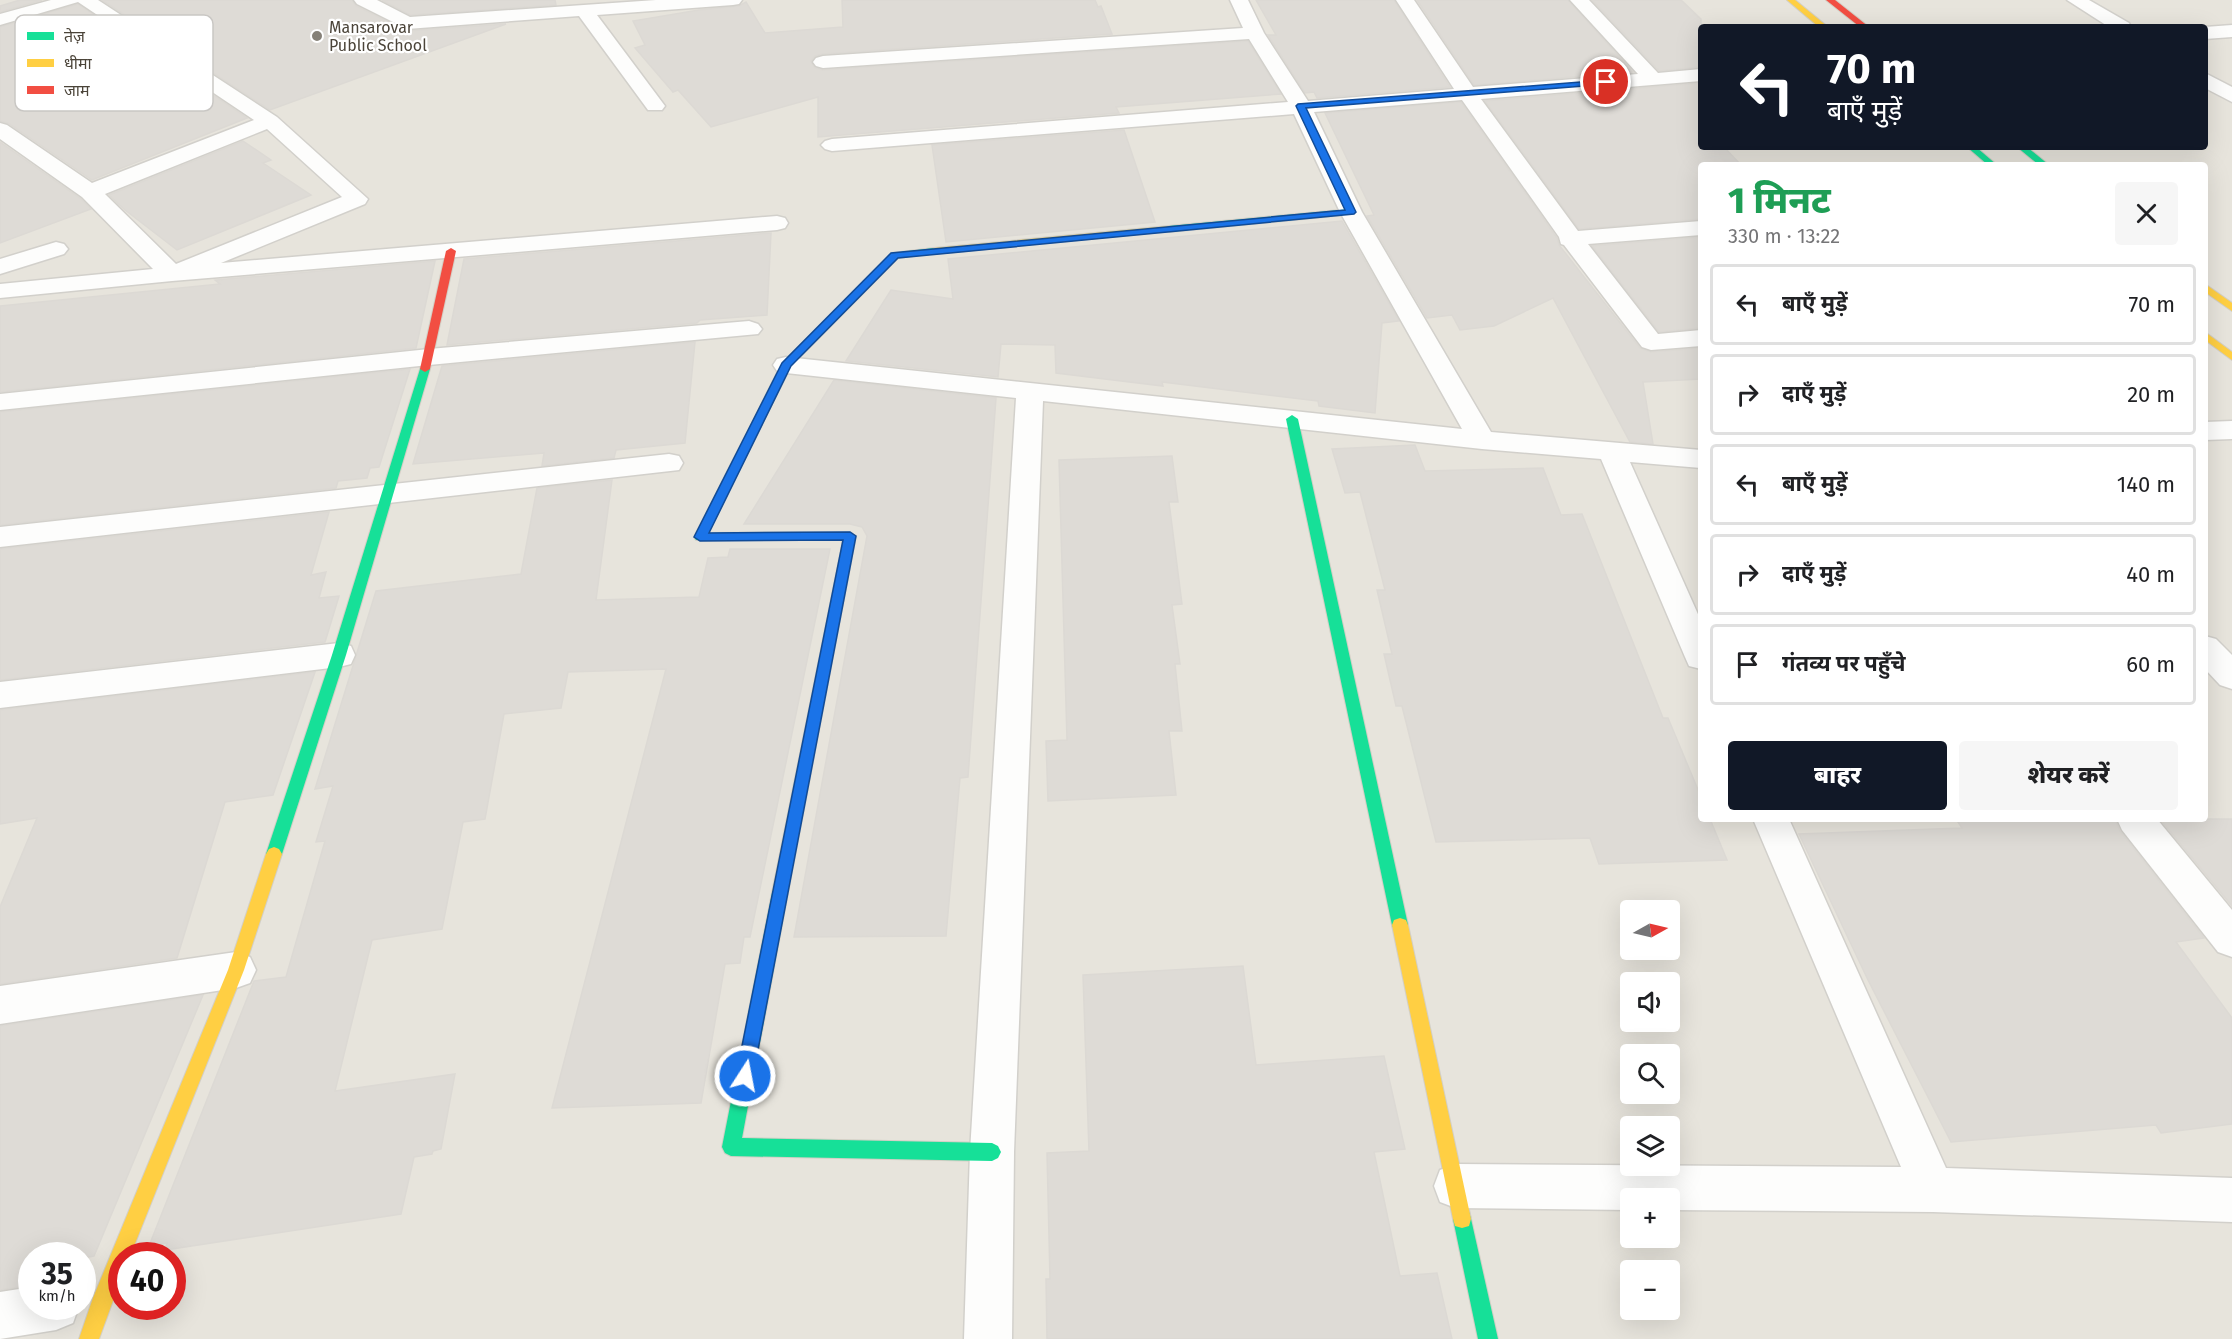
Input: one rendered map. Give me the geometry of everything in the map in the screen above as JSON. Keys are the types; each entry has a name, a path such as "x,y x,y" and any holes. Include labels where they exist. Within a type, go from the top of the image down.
{"street":[{"path":"18,15 70,0"},
{"path":"86,0 109,15"},
{"path":"363,0 407,23 521,7 584,10 733,0"},
{"path":"1239,0 1255,33 1301,106 1351,212 1482,440"},
{"path":"1405,0 1466,94 1569,239 1652,342 1698,338"},
{"path":"1579,0 1653,79"},
{"path":"1791,0 1820,24"},
{"path":"1830,0 1861,24"},
{"path":"2076,0 2117,24"},
{"path":"584,10 655,106"},
{"path":"0,20 15,16"},
{"path":"2208,33 2232,31"},
{"path":"823,62 1255,33"},
{"path":"832,145 1698,75"},
{"path":"2208,81 2232,96"},
{"path":"172,274 357,199 270,121 213,84"},
{"path":"90,192 270,121"},
{"path":"0,129 90,192 172,274"},
{"path":"1975,150 1989,162"},
{"path":"2026,150 2041,162"},
{"path":"992,1152 731,1147 850,536 700,537 786,365 895,255 1351,212"},
{"path":"0,291 172,274 777,223"},
{"path":"1569,239 1698,228"},
{"path":"0,267 56,249"},
{"path":"96,1301 236,970 339,655 429,357 451,251"},
{"path":"2208,289 2232,308"},
{"path":"0,402 429,357 749,329"},
{"path":"2208,337 2232,357"},
{"path":"786,365 1482,440 1698,459"},
{"path":"988,1339 992,1152 1030,393"},
{"path":"1292,419 1488,1339"},
{"path":"2208,431 2232,430"},
{"path":"1611,452 1698,650"},
{"path":"0,537 669,463"},
{"path":"2208,646 2232,642"},
{"path":"2208,649 2232,676"},
{"path":"0,695 339,655"},
{"path":"1772,822 1933,1191"},
{"path":"2137,822 2232,939"},
{"path":"0,1005 236,970"},
{"path":"1456,1186 1933,1191 2232,1200"},
{"path":"0,1316 18,1313"}],"shaded area":[{"path":"0,0 2232,0 2232,1339 0,1339"}],"building":[{"path":"20,0 42,0 0,12 0,6"},
{"path":"102,0 352,0 356,6 407,31 506,24 270,110 213,73 213,15 125,15"},
{"path":"382,0 555,0 556,5 410,15"},
{"path":"842,0 1095,0 1098,7 1101,6 1112,34 823,54 815,56 811,61 815,68 823,70 1248,41 1281,94 1116,107 1119,113 818,137 818,97 711,127 678,90 673,92 635,48 645,45 633,21 739,6 746,2 765,33 843,27"},
{"path":"1256,0 1394,0 1450,87 1317,98 1314,92 1305,93 1268,35 1276,35"},
{"path":"1417,0 1568,0 1633,72 1474,85"},
{"path":"1592,0 1681,0 1701,19 1701,24 1698,24 1698,67 1659,71"},
{"path":"78,4 94,15 41,15"},
{"path":"15,23 15,111 213,111 213,95 247,118 92,180 8,123 0,121 0,27"},
{"path":"1698,83 1698,150 1727,150 1738,162 1698,162 1698,219 1579,229 1485,101"},
{"path":"1461,102 1557,238 1559,245 1640,348 1651,352 1698,348 1698,379 1643,382 1653,444 1630,442 1553,298 1494,326 1460,330 1452,315 1427,318 1367,216 1374,215 1325,113"},
{"path":"1124,130 1155,222 946,242 932,145"},
{"path":"243,141 271,160 263,163 311,195 177,250 109,195"},
{"path":"0,142 81,199 91,209 0,243"},
{"path":"1342,221 1399,321 1382,323 1375,413 1319,406 1318,401 1162,382 1163,386 1056,373 1055,345 1001,344 998,377 846,361 891,290 953,299 948,259"},
{"path":"771,233 767,315 447,345 464,259"},
{"path":"1698,237 1698,328 1659,332 1592,246"},
{"path":"435,261 416,348 0,392 0,306 220,284 215,280"},
{"path":"695,342 685,443 616,450 614,458 542,466 544,453 413,464 442,366"},
{"path":"410,369 379,467 370,468 367,478 338,481 336,488 0,525 0,412"},
{"path":"834,380 996,398 968,777 960,778 946,936 794,937 867,536 862,527 850,524 744,524"},
{"path":"1415,445 1425,471 1543,468 1561,515 1582,514 1663,718 1668,718 1698,790 1698,822 1711,822 1727,860 1599,864 1590,838 1436,842 1402,706 1396,706 1384,654 1392,654 1377,590 1385,590 1360,492 1345,493 1332,449"},
{"path":"1172,456 1178,502 1169,502 1182,604 1172,605 1180,664 1175,664 1182,731 1169,731 1176,795 1048,801 1046,741 1067,740 1059,460"},
{"path":"612,480 596,600 699,597 708,558 728,557 730,549 830,549 750,937 744,937 740,963 725,964 701,1103 552,1108 666,669 568,672 561,708 504,714 485,819 463,822 442,929 372,940 335,1091 455,1074 441,1149 433,1151 432,1154 414,1157 401,1214 186,1247 186,1242 151,1242 254,981 286,977 325,841 316,842 333,786 315,789 376,591 521,574 537,488"},
{"path":"329,512 311,575 326,572 319,598 339,596 325,642 0,680 0,549"},
{"path":"315,672 273,795 225,802 177,958 0,984 0,907 37,818 0,824 0,710"},
{"path":"2208,819 2232,819 2232,906 2162,822 2208,822"},
{"path":"1958,822 2116,822 2120,831 2204,938 2176,942 2232,1018 2232,1124 2161,1133 2156,1125 1951,1142 1868,980 1799,834 1962,828"},
{"path":"1243,966 1256,1065 1384,1056 1405,1149 1374,1152 1400,1276 1437,1273 1452,1339 1047,1339 1046,1279 1050,1279 1047,1153 1089,1151 1083,975"},
{"path":"203,995 96,1251 96,1242 18,1242 18,1287 0,1290 0,1026"}],"traffic: fast":[{"path":"1975,150 1989,162"},
{"path":"2025,150 2041,162"},
{"path":"1169,229 1351,212"},
{"path":"801,536 700,537 786,365 895,255 934,251"},
{"path":"274,854 339,655 425,369"},
{"path":"1292,419 1400,925"},
{"path":"780,893 731,1147 992,1152"},
{"path":"1462,1219 1488,1339"}],"traffic: slow":[{"path":"1791,0 1820,24"},
{"path":"934,251 1169,229"},
{"path":"2208,289 2232,308"},
{"path":"2208,337 2232,357"},
{"path":"780,893 850,536 801,536"},
{"path":"89,1339 103,1298 236,970 274,854"},
{"path":"1400,925 1462,1219"}],"traffic: jam":[{"path":"1830,0 1861,24"},
{"path":"425,369 451,251"}],"place":[{"name":"Mansarovar Public School","path":"317,36"}],"route":[{"path":"745,1076 850,536 700,537 786,365 895,255 1351,212 1301,106 1606,82"}]}
